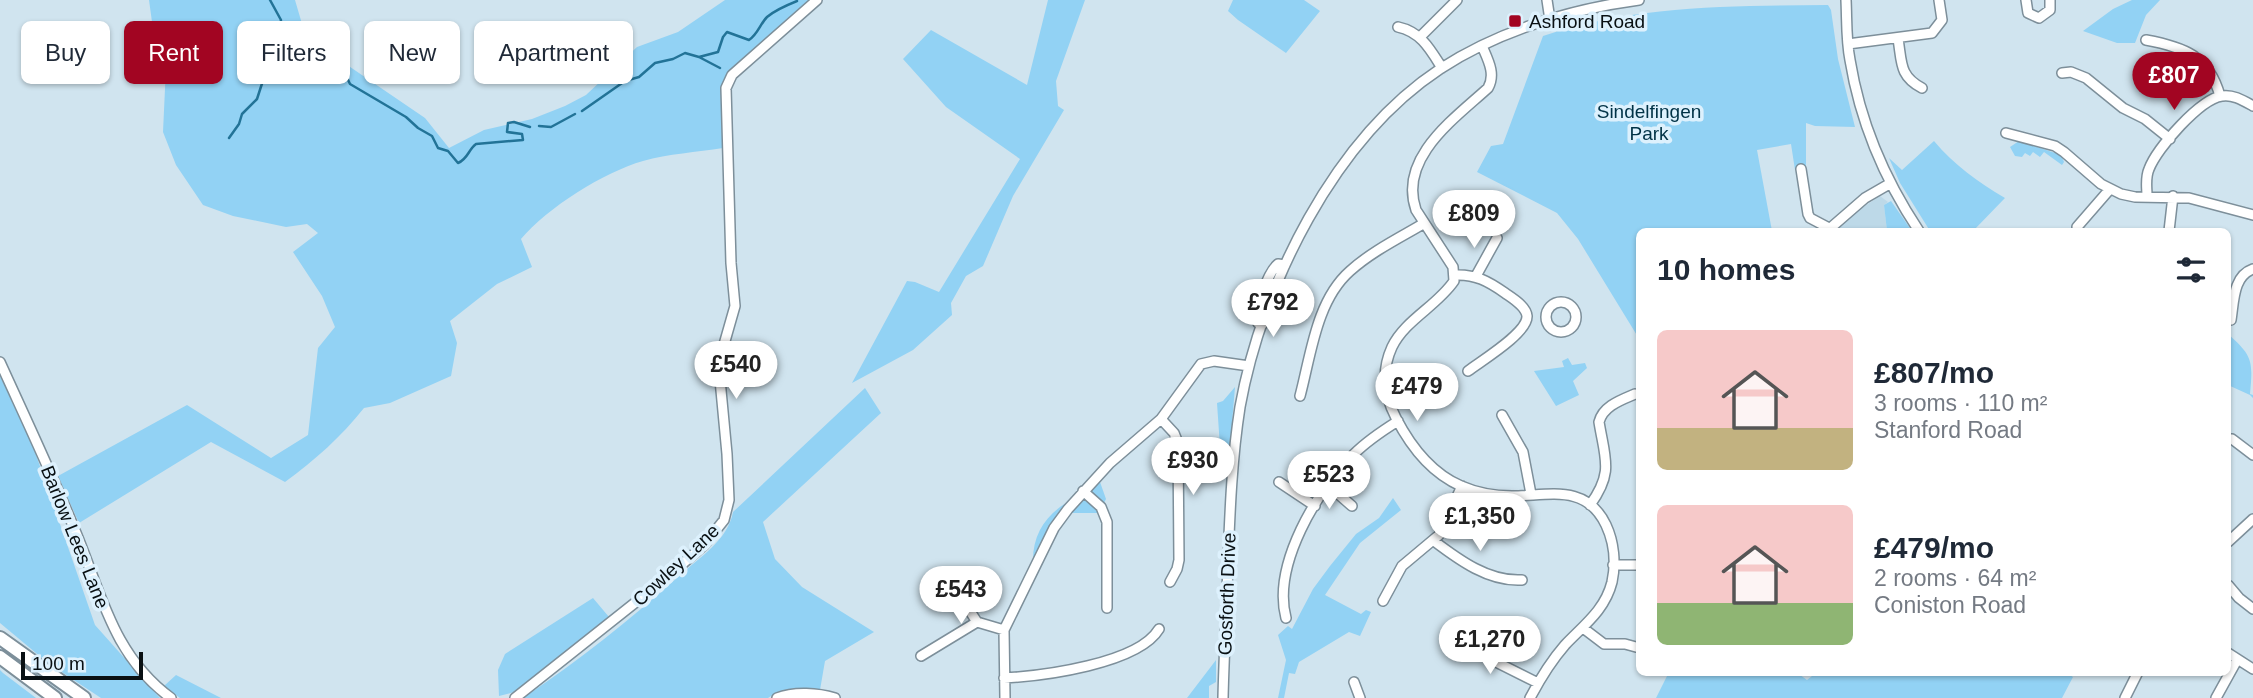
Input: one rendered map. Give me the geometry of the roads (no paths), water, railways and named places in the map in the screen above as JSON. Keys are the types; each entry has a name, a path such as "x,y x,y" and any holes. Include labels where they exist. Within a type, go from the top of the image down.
{"highway":[{"path":"0,638 84,698"},
{"path":"0,657 55,698"}],"street":[{"name":"Cowley Lane","path":"515,698 670,575 704,545 724,520 729,500 719,369 735,306 731,263 726,88 732,75 817,0"},
{"path":"1420,37 1457,0"},
{"path":"1548,0 1550,20"},
{"name":"Gosforth Drive","path":"1223,698 1233,458 1249,366 1285,265 1329,187 1360,144 1394,104 1442,68 1482,46 1550,20 1587,9 1639,0"},
{"path":"1846,0 1853,78 1866,122 1891,183 1918,228"},
{"path":"1848,44 1925,35 1937,29 1942,20 1940,0"},
{"path":"2025,0 2028,13 2039,18 2050,10 2050,0"},
{"path":"1398,27 1420,37 1442,68"},
{"path":"1898,39 1906,77 1922,88"},
{"path":"2146,40 2175,47 2203,61 2210,69 2220,96"},
{"path":"1482,46 1491,67 1491,82 1488,88 1435,139 1415,171 1413,201 1423,224 1453,267 1455,275 1448,289 1405,330 1388,357 1385,379 1386,392 1398,421 1432,468 1462,486 1499,496 1563,493 1576,497 1590,505 1608,530 1613,565 1607,596 1583,628 1566,644 1530,698"},
{"path":"2062,73 2071,72 2086,78 2123,108 2145,118 2170,139"},
{"path":"2147,196 2146,182 2150,167 2170,139 2199,108 2220,96 2233,96 2253,106"},
{"path":"2006,133 2055,146 2110,190 2129,196 2173,196 2201,200 2253,215"},
{"path":"1801,169 1808,214 1825,228"},
{"path":"1830,228 1865,198 1891,183"},
{"path":"2077,227 2110,190"},
{"path":"2169,228 2173,196"},
{"path":"1300,396 1324,309 1337,285 1350,271 1377,251 1423,224"},
{"path":"1476,276 1497,238"},
{"path":"2231,320 2238,280 2245,272 2253,269"},
{"path":"1455,275 1476,276 1512,298 1522,306 1527,316 1517,334 1468,371"},
{"path":"1527,316 1546,314"},
{"path":"1005,698 1004,631 1054,528 1083,491 1110,463 1161,419 1201,364 1214,361 1249,366"},
{"name":"Barlow Lees Lane","path":"0,362 76,532 112,626 145,675 171,698"},
{"path":"1590,505 1602,487 1606,475 1600,416 1614,404 1635,394"},
{"path":"1502,415 1523,452 1531,494"},
{"path":"1161,419 1174,433 1178,443 1179,560 1170,582"},
{"path":"1286,618 1282,602 1287,566 1315,506 1328,485 1355,453 1398,421"},
{"path":"2232,439 2253,455"},
{"path":"1279,482 1315,506"},
{"path":"1328,485 1352,506"},
{"path":"1383,601 1402,566 1434,541 1443,528 1462,486"},
{"path":"1083,491 1101,507 1107,522 1107,608"},
{"path":"2231,539 2253,519"},
{"path":"1434,541 1456,557 1487,573 1501,579 1522,580"},
{"path":"1613,565 1636,565"},
{"path":"950,580 977,622 1004,631"},
{"path":"2231,589 2253,609"},
{"path":"921,656 977,622"},
{"path":"1583,628 1604,644 1636,647"},
{"path":"1004,678 1034,677 1091,665 1136,648 1153,638 1159,629"},
{"path":"1456,642 1538,683"},
{"path":"2231,655 2253,669"},
{"path":"2231,671 2237,660"},
{"path":"2125,698 2136,676"},
{"path":"2216,698 2228,676"},
{"path":"1354,682 1360,698"},
{"path":"777,698 795,694 817,694 835,698"}],"waterway":[{"path":"270,0 281,20 279,31 290,44 293,63 318,75 337,66 342,67 350,84 406,117 432,136 438,148 448,151 458,163 476,144 523,140 522,134 507,132 508,123 530,127"},
{"path":"582,111 625,81 639,77 655,63 685,53 699,57 718,52 727,32 749,40 767,17 797,1"},
{"path":"699,57 720,68"},
{"path":"229,138 239,124 242,114 257,99 262,84"},
{"path":"539,126 551,127 575,114"}],"place":[{"name":"Ashford Road","path":"1515,21"}],"park label":[{"name":"Sindelfingen Park","path":"1649,122"}]}
